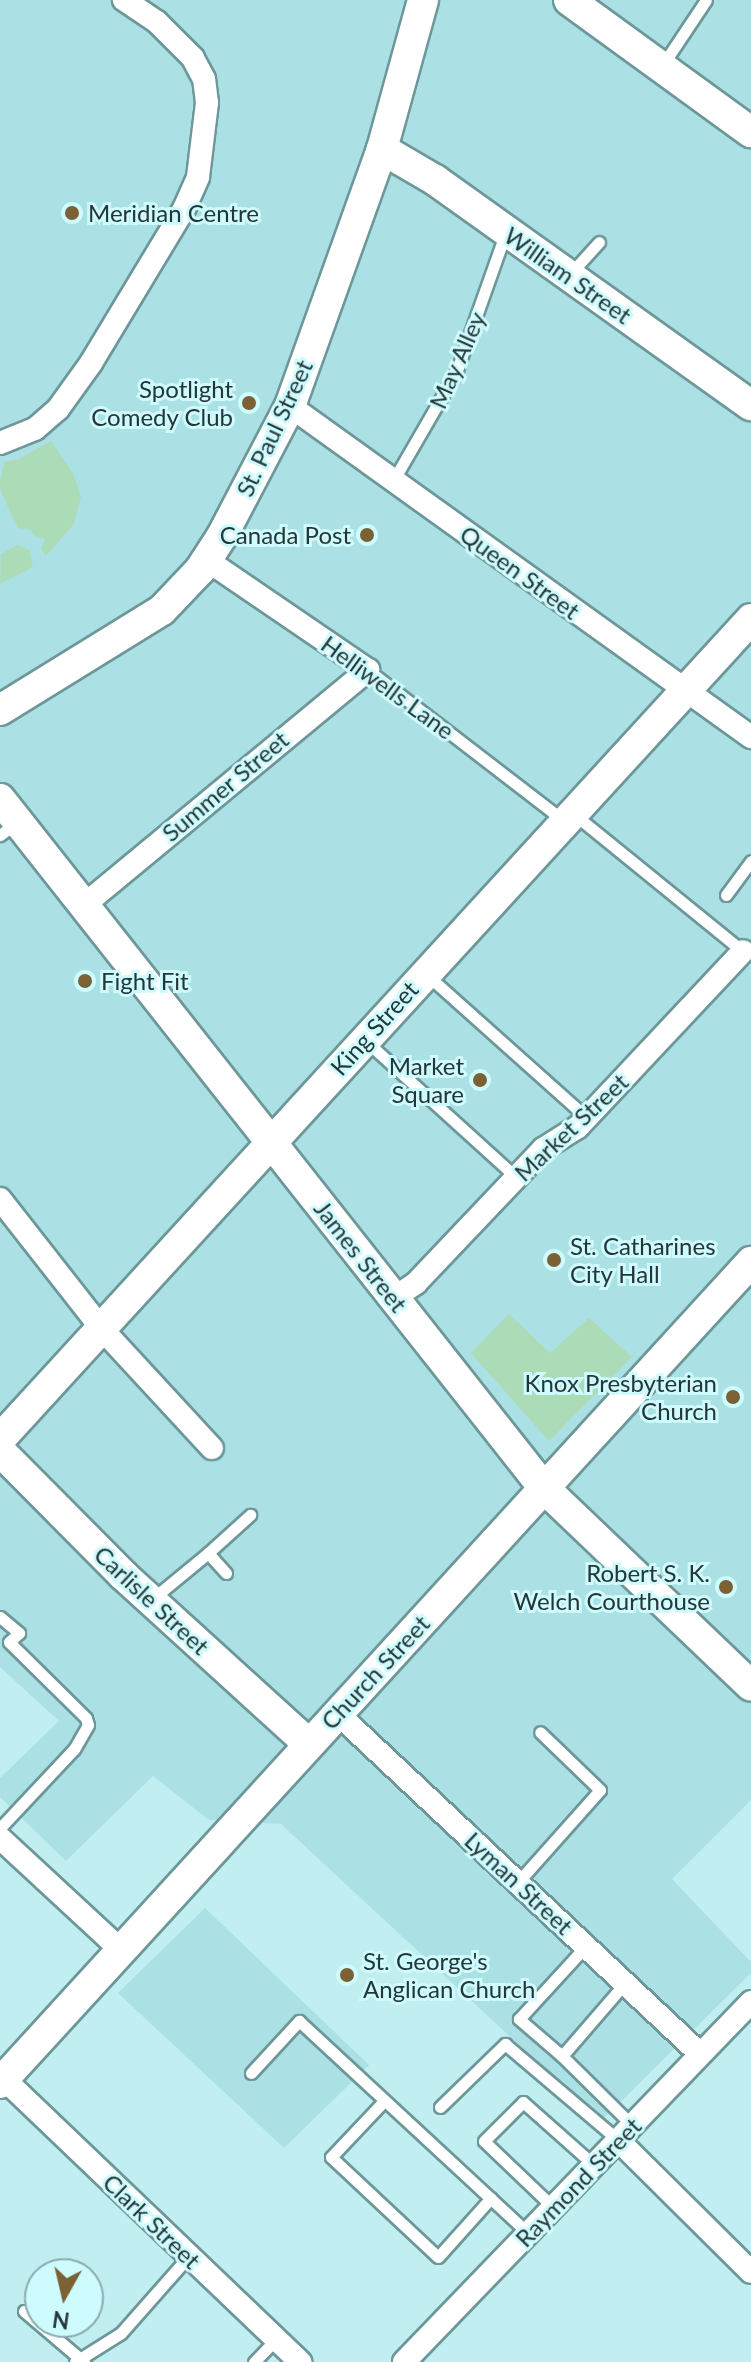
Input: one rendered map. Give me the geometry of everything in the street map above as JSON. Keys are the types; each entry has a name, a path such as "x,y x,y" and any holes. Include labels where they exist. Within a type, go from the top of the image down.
{"street":[{"path":"0,443 35,429 58,409 91,363 184,209 198,177 207,103 204,79 193,58 157,22 124,0"},
{"name":"St. Paul Street","path":"0,710 162,610 207,560 290,406 382,149 423,0"},
{"path":"569,0 751,132"},
{"name":"William Street","path":"382,149 435,180 751,405"},
{"name":"Queen Street","path":"290,406 751,737"},
{"name":"Helliwells Lane","path":"207,560 368,670"},
{"name":"King Street","path":"0,1439 751,619"},
{"name":"Summer Street","path":"84,905 368,670"},
{"name":"James Street","path":"6,818 84,905 544,1488 751,1686"},
{"name":"Market Street","path":"394,1298 416,1283 543,1149 587,1118 747,954"},
{"path":"0,1199 102,1329 212,1448"},
{"name":"Church Street","path":"2,2081 751,1262"},
{"name":"Carlisle Street","path":"0,1451 151,1600 309,1744"},
{"name":"Lyman Street","path":"337,1713 700,2054"},
{"path":"0,1838 122,1951"},
{"name":"Raymond Street","path":"404,2362 751,2002"},
{"name":"Clark Street","path":"2,2081 300,2362"},
{"path":"625,2133 751,2272"}],"lane":[{"path":"661,67 706,0"},
{"name":"May Alley","path":"393,482 457,370 506,232"},
{"path":"568,276 599,242"},
{"name":"Helliwells Lane","path":"368,670 568,816 747,954"},
{"path":"726,895 751,861"},
{"path":"425,973 587,1118"},
{"path":"364,1039 516,1177"},
{"path":"151,1600 250,1515"},
{"path":"208,1553 226,1573"},
{"path":"0,1617 19,1633 9,1642 86,1718 88,1725 74,1749 0,1828"},
{"path":"518,1882 600,1790 540,1732"},
{"path":"586,1946 519,2019 562,2056 625,2133"},
{"path":"562,2056 625,1983"},
{"path":"251,2073 299,2021 528,2233"},
{"path":"440,2107 505,2044 625,2133"},
{"path":"384,2101 331,2157 438,2257 491,2198"},
{"path":"553,2207 484,2141 523,2102 594,2165"},
{"path":"54,2338 80,2361 121,2333 189,2256"},
{"path":"254,2362 276,2339"}],"shaded area":[{"path":"0,0 751,0 751,1800 672,1879 751,1962 751,1973 601,2121 281,1824 209,1820 153,1776 66,1861 0,1797 0,1778 59,1721 0,1667"},
{"path":"205,1908 369,2065 284,2148 118,1993"}],"green space":[{"path":"51,441 73,473 81,497 74,524 46,556 41,549 45,539 35,536 31,530 18,528 0,490 0,481 4,462 19,459"},
{"path":"18,545 29,550 33,567 0,584 1,554"},
{"path":"509,1314 550,1353 589,1318 632,1357 549,1441 471,1353"}],"place":[{"name":"Meridian Centre","path":"72,213"},
{"name":"Spotlight Comedy Club","path":"249,403"},
{"name":"Canada Post","path":"367,535"},
{"name":"Fight Fit","path":"85,981"},
{"name":"Market Square","path":"480,1080"},
{"name":"St. Catharines City Hall","path":"554,1260"},
{"name":"Knox Presbyterian Church","path":"733,1397"},
{"name":"Robert S. K. Welch Courthouse","path":"726,1587"},
{"name":"St. George's Anglican Church","path":"347,1975"}]}
